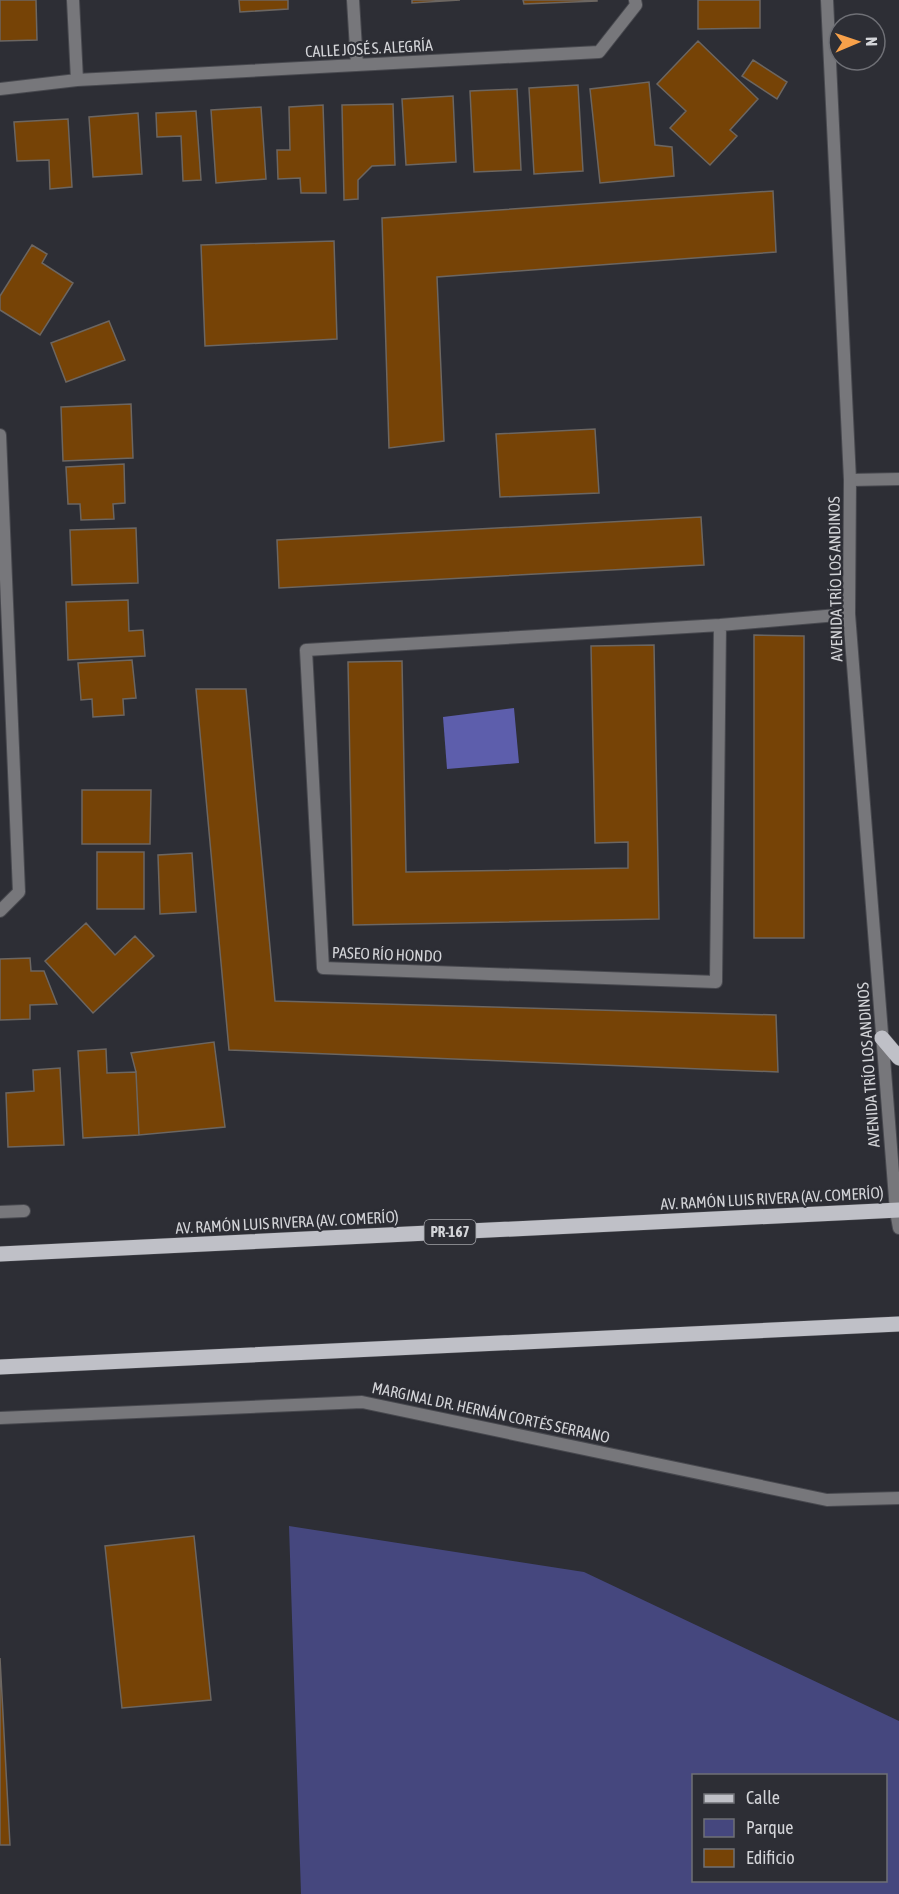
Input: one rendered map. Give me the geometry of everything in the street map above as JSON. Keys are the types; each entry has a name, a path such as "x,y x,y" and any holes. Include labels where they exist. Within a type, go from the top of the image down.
{"main road":[{"path":"882,1038 899,1058"},
{"name":"AV. RAMÓN LUIS RIVERA (AV. COMERÍO)","path":"0,1254 897,1210"},
{"path":"0,1367 899,1324"}],"street":[{"path":"73,0 77,80"},
{"path":"353,0 357,65"},
{"name":"CALLE JOSÉ S. ALEGRÍA","path":"0,89 77,80 599,52 636,5 635,0"},
{"name":"AVENIDA TRÍO LOS ANDINOS","path":"826,0 850,480 849,614 899,1228"},
{"path":"0,435 19,892 0,911"},
{"path":"850,480 899,479"},
{"path":"720,625 849,614"},
{"name":"PASEO RÍO HONDO","path":"720,625 716,982 323,968 306,650 720,625"},
{"path":"0,1212 24,1211"},
{"name":"MARGINAL DR. HERNÁN CORTÉS SERRANO","path":"0,1418 362,1402 827,1500 899,1498"}],"green space":[{"path":"289,1526 584,1572 899,1721 899,1894 301,1894"}],"shaded area":[{"path":"514,708 519,763 447,769 443,717"}],"building":[{"path":"0,0 36,0 37,40 0,41"},
{"path":"239,0 288,0 288,9 240,12"},
{"path":"412,0 460,0 412,3"},
{"path":"523,0 597,0 597,1 524,4"},
{"path":"698,0 760,0 760,28 698,29"},
{"path":"698,41 758,99 730,130 737,136 710,165 670,128 686,111 657,84"},
{"path":"753,60 787,82 777,99 742,76"},
{"path":"649,82 655,145 672,147 674,176 600,183 590,89"},
{"path":"578,85 583,171 534,174 529,88"},
{"path":"517,89 521,170 474,172 470,91"},
{"path":"453,96 456,162 406,165 402,99"},
{"path":"393,104 395,165 372,166 358,180 358,199 344,200 342,105"},
{"path":"323,105 326,193 301,193 300,178 278,179 277,150 290,150 289,107"},
{"path":"261,107 266,179 216,183 211,110"},
{"path":"196,111 201,180 183,181 181,136 157,137 156,113"},
{"path":"138,113 142,174 93,177 89,117"},
{"path":"68,119 72,187 50,189 49,160 17,161 14,122"},
{"path":"773,191 776,252 437,277 444,441 389,448 382,218"},
{"path":"334,241 337,339 205,346 201,245"},
{"path":"32,245 47,254 42,263 73,283 40,335 0,310 0,296"},
{"path":"109,321 125,360 66,382 51,343"},
{"path":"131,404 133,458 63,461 61,407"},
{"path":"595,429 599,493 500,497 496,434"},
{"path":"124,464 125,503 113,504 114,519 81,520 80,504 68,504 66,467"},
{"path":"701,517 704,565 279,588 277,540"},
{"path":"136,528 138,583 72,585 70,530"},
{"path":"128,600 129,631 143,630 145,656 68,660 66,602"},
{"path":"754,635 804,636 804,938 754,938"},
{"path":"654,645 659,919 353,925 348,662 402,661 406,872 628,868 628,842 595,843 591,646"},
{"path":"132,660 136,698 123,699 124,715 93,717 92,699 81,700 78,663"},
{"path":"196,689 246,689 275,1001 776,1015 778,1072 229,1050"},
{"path":"82,790 151,790 150,844 82,844"},
{"path":"97,852 144,852 144,909 97,909"},
{"path":"192,853 196,912 160,914 158,855"},
{"path":"86,923 115,955 135,936 154,956 93,1013 45,961"},
{"path":"30,958 31,971 44,971 57,1004 30,1005 30,1019 0,1020 0,959"},
{"path":"214,1042 225,1127 139,1135 136,1072 131,1053"},
{"path":"106,1049 107,1073 136,1072 139,1135 83,1138 78,1051"},
{"path":"60,1068 64,1145 8,1147 6,1093 34,1091 33,1070"},
{"path":"194,1536 211,1700 122,1708 105,1546"},
{"path":"0,1658 10,1845 0,1845"}]}
